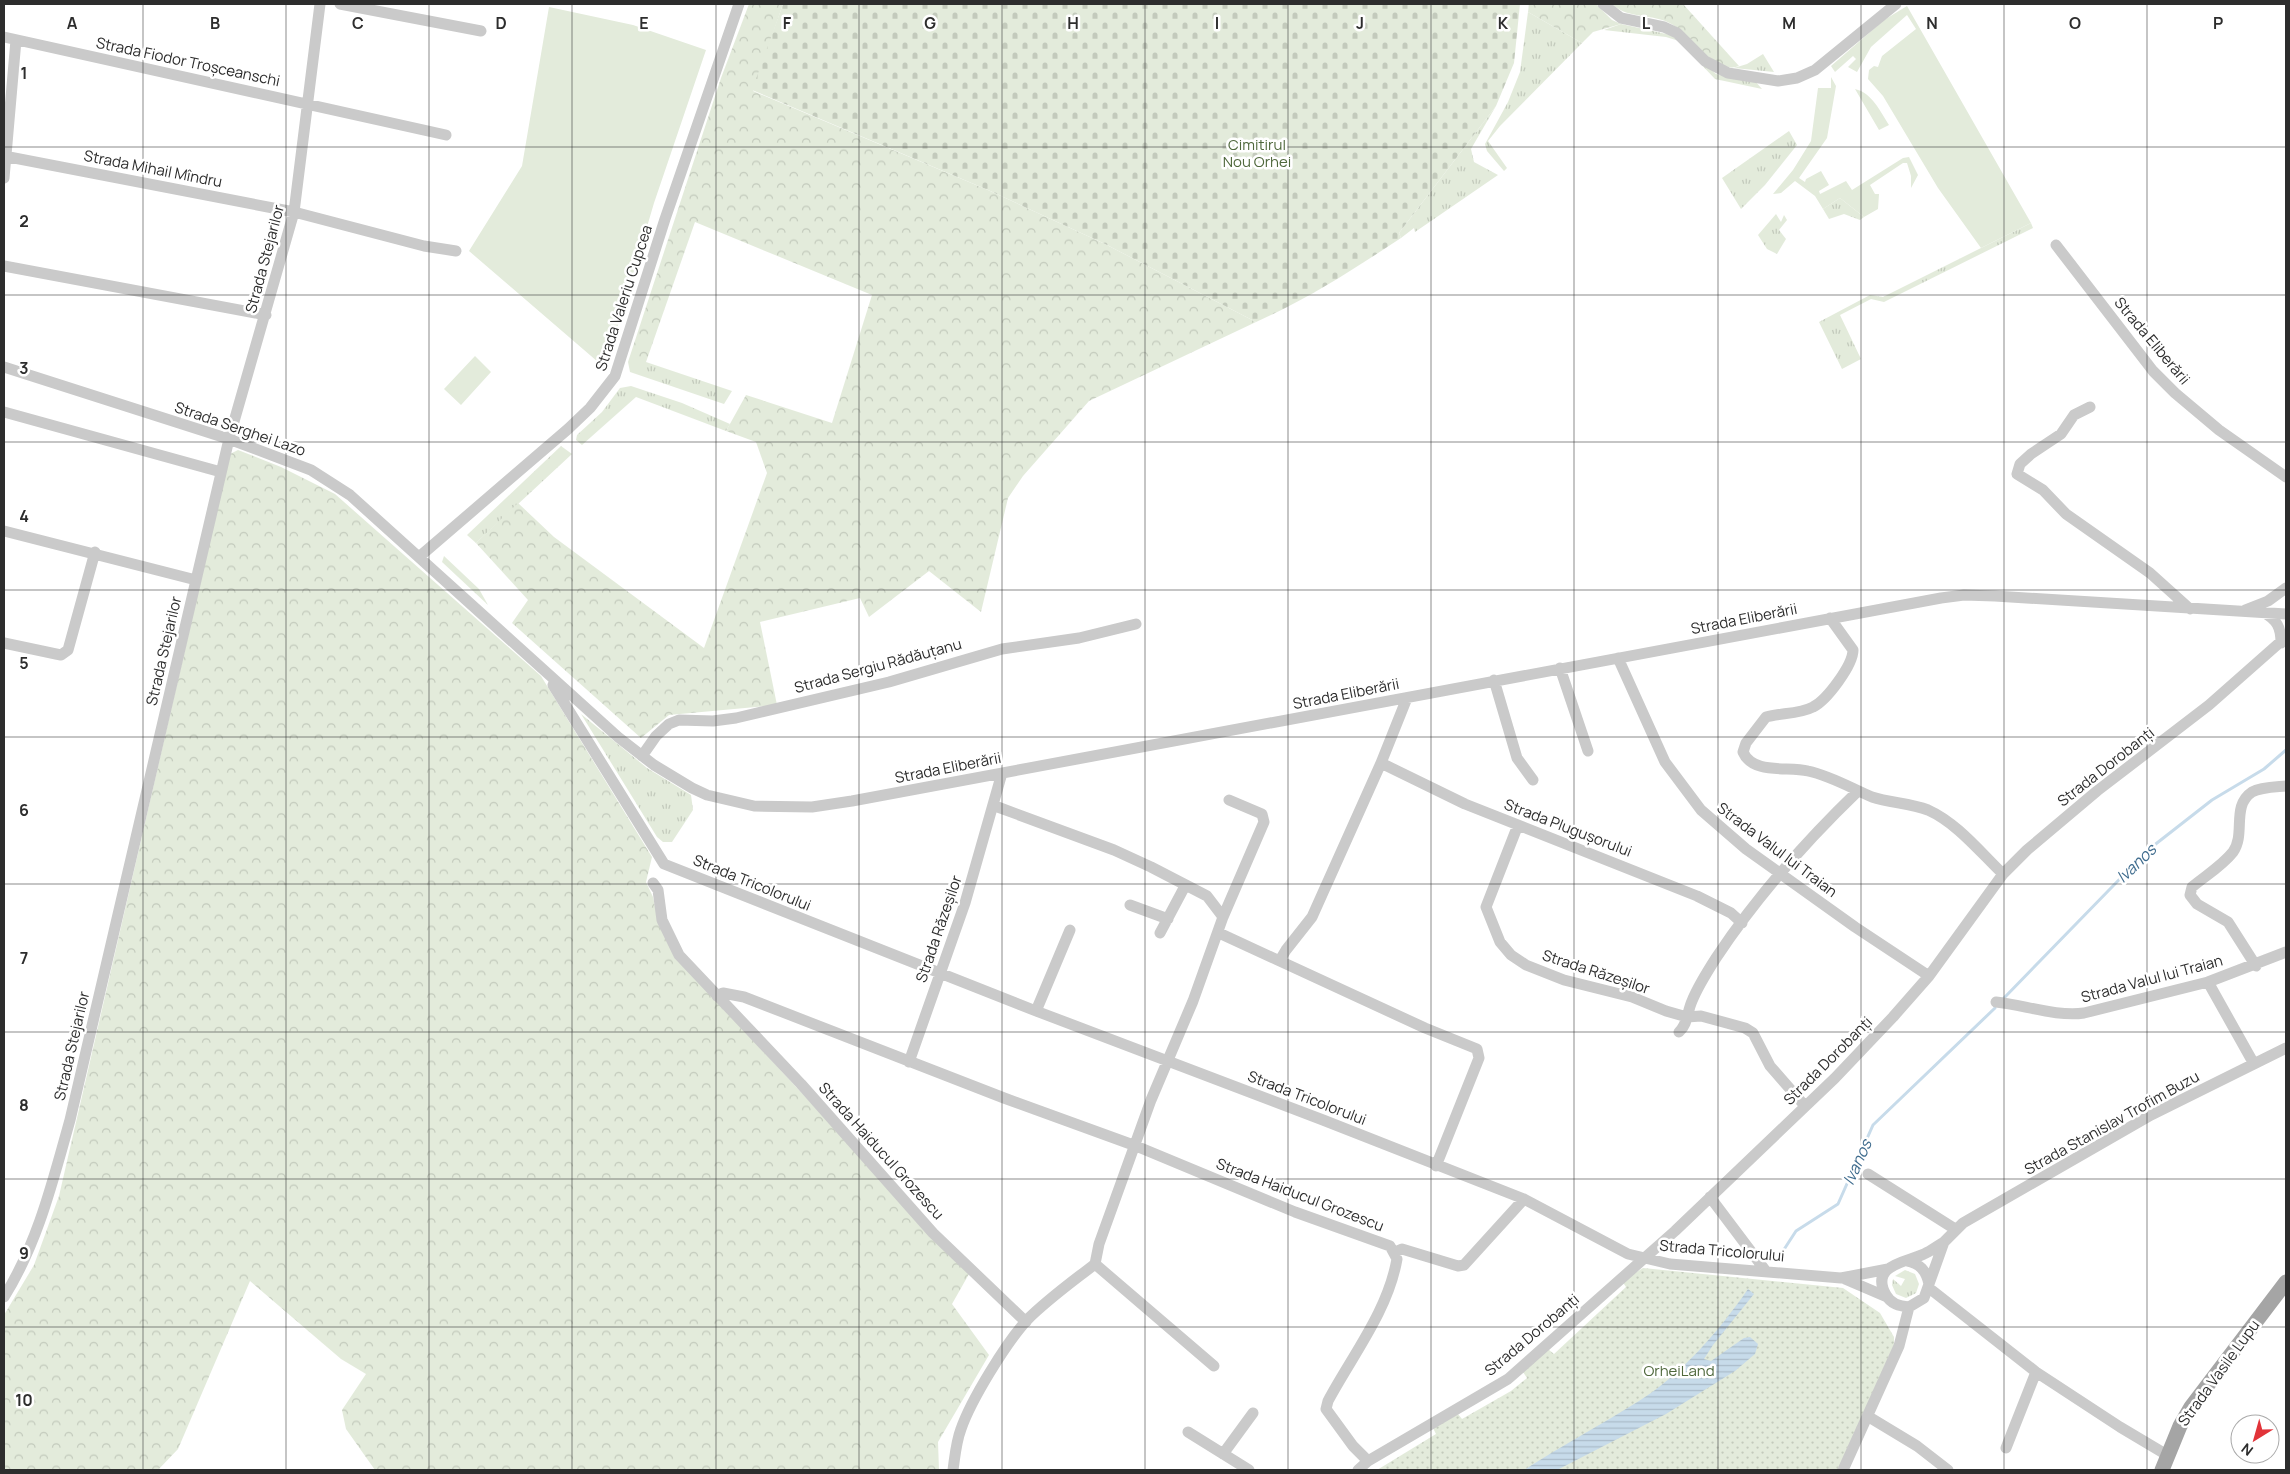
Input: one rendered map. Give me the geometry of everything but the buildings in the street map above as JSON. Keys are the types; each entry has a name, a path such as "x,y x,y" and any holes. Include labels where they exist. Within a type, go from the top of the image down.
{"main road":[{"name":"Strada Vasile Lupu","path":"2162,1470 2167,1454 2191,1406 2286,1282"}],"street":[{"name":"Strada Stejarilor","path":"4,1297 22,1269 45,1206 70,1120 229,439 294,212 320,4"},
{"path":"340,4 481,31"},
{"name":"Strada Valeriu Cupcea","path":"419,557 568,429 590,408 612,381 739,4"},
{"path":"1603,4 1621,18 1664,27 1677,33 1705,61 1728,73 1778,80 1797,78 1815,70 1896,4"},
{"name":"Strada Fiodor Troșceanschi","path":"4,37 446,134"},
{"path":"4,178 16,40"},
{"name":"Strada Mihail Mîndru","path":"5,156 294,212 424,246 456,251"},
{"name":"Strada Eliberării","path":"2056,244 2153,370 2175,394 2219,430 2286,477"},
{"path":"4,266 266,315"},
{"name":"Strada Serghei Lazo","path":"4,367 229,439 311,470 350,495 495,624 547,675"},
{"path":"2090,407 2074,415 2061,434 2031,454 2020,464 2017,474 2043,490 2066,514 2150,573 2190,609"},
{"path":"4,412 221,472"},
{"path":"4,531 95,552 196,580"},
{"path":"4,643 61,655 68,650 95,552"},
{"name":"Strada Eliberării","path":"2243,611 2286,591"},
{"name":"Strada Eliberării","path":"547,675 642,756 670,776 706,795 754,806 812,807 1830,618 1964,595 2286,614"},
{"path":"2264,612 2278,623 2284,640"},
{"path":"1830,618 1852,650 1853,656 1841,676 1825,698 1813,707 1766,717 1746,743 1743,752 1751,763 1777,769 1808,771 1874,798 1901,802 1942,817 2003,874"},
{"name":"Strada Sergiu Rădăuțanu","path":"642,756 656,736 669,724 679,720 713,721 736,718 889,682 1002,649 1080,638 1136,624"},
{"name":"Strada Dorobanți","path":"1358,1470 1368,1461 1508,1379 1644,1258 1835,1078 1929,976 2003,874 2027,850 2097,791 2195,717 2284,640"},
{"name":"Strada Valul lui Traian","path":"1618,658 1665,762 1682,788 1715,824 1780,874 1929,976"},
{"path":"1560,668 1588,751"},
{"name":"Strada Tricolorului","path":"547,675 664,864 1036,1011 1524,1199 1628,1254 1670,1264 1766,1270 1841,1278 1860,1284 1887,1297"},
{"path":"1494,680 1517,758 1533,780"},
{"path":"1280,960 1312,917 1381,763 1407,698"},
{"name":"Strada Plugușorului","path":"1381,763 1466,804 1697,896 1731,913 1742,923"},
{"name":"Strada Răzeșilor","path":"909,1062 965,902 995,806 1002,773"},
{"path":"2256,966 2228,922 2198,904 2190,895 2192,887 2234,851 2240,838 2241,807 2245,799 2258,790 2286,786"},
{"path":"1679,1032 1686,1026 1687,1017 1701,981 1742,923 1780,874 1830,818 1858,791"},
{"path":"953,1470 958,1440 965,1420 1004,1350 1026,1322 1050,1298 1096,1264 1100,1244 1136,1146 1150,1100 1219,933 1223,916 1264,817 1262,814 1229,800"},
{"path":"995,806 1114,850 1206,896 1223,916"},
{"name":"Strada Răzeșilor","path":"1518,825 1486,907 1500,942 1511,955 1526,965 1545,973 1632,997 1666,1011 1687,1017 1701,1016 1745,1028 1753,1033 1770,1066 1805,1106"},
{"name":"Strada Haiducul Grozescu","path":"653,883 658,890 662,920 679,955 801,1084 933,1233 1026,1322"},
{"path":"1160,933 1185,886"},
{"path":"1130,905 1168,919"},
{"path":"1036,1011 1070,930"},
{"path":"1219,933 1479,1051 1480,1058 1436,1166"},
{"name":"Strada Valul lui Traian","path":"1996,1002 2024,1005 2070,1015 2131,1003 2208,982 2256,966 2286,952"},
{"path":"2208,982 2254,1064"},
{"name":"Strada Haiducul Grozescu","path":"717,996 724,993 744,997 909,1062 1136,1146 1279,1206 1390,1246 1395,1252 1396,1267 1382,1302 1353,1359 1328,1401 1326,1409 1353,1446 1368,1461"},
{"name":"Strada Stanislav Trofim Buzu","path":"1929,1286 1944,1242 1955,1228 2152,1116 2286,1048"},
{"path":"1868,1174 1955,1228"},
{"path":"1710,1197 1766,1270"},
{"path":"1395,1252 1402,1249 1458,1266 1464,1265 1524,1199"},
{"path":"1929,1286 1924,1298 1909,1306 1893,1303 1887,1297 1883,1283 1888,1269 1894,1264 1907,1261 1944,1242"},
{"path":"1907,1261 1915,1262 1922,1268 1929,1286 2036,1372 2120,1427 2167,1454"},
{"path":"1096,1264 1214,1366"},
{"name":"Strada Tricolorului","path":"1841,1278 1888,1269"},
{"path":"1844,1470 1899,1346 1909,1306"},
{"path":"2006,1448 2036,1372"},
{"path":"1223,1454 1253,1412"},
{"path":"1869,1417 1916,1446 1948,1470"},
{"path":"1188,1432 1249,1470"}],"green space":[{"path":"749,4 783,4 753,91 988,190 1105,244 1256,322 1089,401 1023,476 1008,498 981,612 929,571 869,617 860,598 760,622 777,705 669,715 641,738 512,623 528,600 476,543 518,503 554,537 704,648 767,473 756,442 726,431 746,395 832,423 872,295 695,222 646,362 628,362 721,78"},
{"name":"Cimitirul Nou Orhei","path":"783,4 1520,4 1514,63 1496,106 1399,233 1401,238 1312,293 1256,322 1105,244 988,190 752,90"},
{"path":"1529,4 1596,4 1612,20 1621,24 1593,32 1582,43 1528,12"},
{"path":"1612,4 1683,4 1739,66 1731,67 1714,61 1669,22 1627,13"},
{"path":"1907,6 2031,223 1981,248 1938,188 1883,96 1868,79 1869,70 1874,66 1878,67 1882,56 1916,29 1907,15 1871,47 1857,72 1848,67 1856,59 1853,56 1835,72 1831,66 1884,20"},
{"path":"549,7 633,25 706,50 654,203 616,332 598,362 469,251 522,166"},
{"path":"1528,12 1582,43 1500,126 1488,141 1507,168 1504,171 1487,151 1485,144 1508,102 1520,72"},
{"path":"1621,24 1671,35 1678,39 1716,74 1755,81 1762,89 1715,79 1679,41 1666,37 1604,30"},
{"path":"1763,54 1774,72 1734,68 1747,64"},
{"path":"1831,77 1836,86 1827,138 1799,178 1805,182 1806,179 1821,171 1829,185 1819,191 1820,194 1846,181 1852,190 1903,158 1909,157 1918,175 1911,188 1911,176 1907,163 1903,163 1870,185 1875,194 1879,194 1878,209 1864,217 1840,198 1823,209 1815,196 1795,181 1781,193 1773,194 1793,170 1811,141 1818,88 1831,88"},
{"path":"1855,89 1871,98 1889,125 1879,130"},
{"path":"1496,106 1471,149 1474,162 1498,175 1415,232 1414,228 1401,238 1399,233"},
{"path":"1789,131 1797,145 1765,185 1741,209 1722,178"},
{"path":"1840,198 1864,217 1860,220 1844,214 1829,219 1823,209"},
{"path":"1776,214 1781,222 1784,215 1787,220 1779,230 1786,239 1777,254 1767,249 1758,235"},
{"path":"2031,223 2033,228 1884,302 1871,299 1840,315 1861,359 1842,369 1819,322 1870,295 1883,297"},
{"path":"475,356 491,372 461,405 444,389"},
{"path":"628,362 646,362 732,391 724,404 630,372"},
{"path":"631,386 682,403 730,424 726,431 636,397 582,445 576,440 577,435 602,412 620,388"},
{"path":"561,446 572,454 476,543 467,535"},
{"path":"238,450 281,467 335,494 541,676 652,857 646,882 653,897 659,924 676,957 969,1274 952,1304 989,1355 938,1442 939,1470 375,1470 346,1429 342,1410 366,1374 341,1359 250,1281 178,1449 158,1470 4,1470 4,1315 34,1265 59,1196 230,454"},
{"path":"444,556 479,589 488,605 442,562"},
{"path":"581,714 647,768 691,795 693,810 672,842 663,842 657,837"},
{"name":"OrheiLand","path":"1643,1268 1843,1288 1880,1313 1894,1337 1894,1345 1838,1470 1377,1470 1436,1434 1433,1428 1458,1414 1462,1419 1511,1391 1527,1378 1523,1372 1548,1349 1554,1354 1626,1287 1622,1281"},
{"path":"1905,1270 1915,1274 1919,1284 1916,1293 1906,1298 1896,1294 1892,1285 1893,1279 1901,1286 1905,1279 1895,1276"}],"water":[{"path":"1748,1289 1754,1294 1704,1359 1711,1361 1744,1338 1750,1337 1758,1344 1755,1354 1735,1371 1666,1414 1557,1470 1524,1470 1639,1401 1670,1378 1699,1351"}],"waterway":[{"name":"Ivanos","path":"2004,998 2148,850 2212,800 2264,769 2286,750"},
{"name":"Ivanos","path":"1783,1251 1796,1231 1838,1204 1873,1125 1995,1008"}]}
